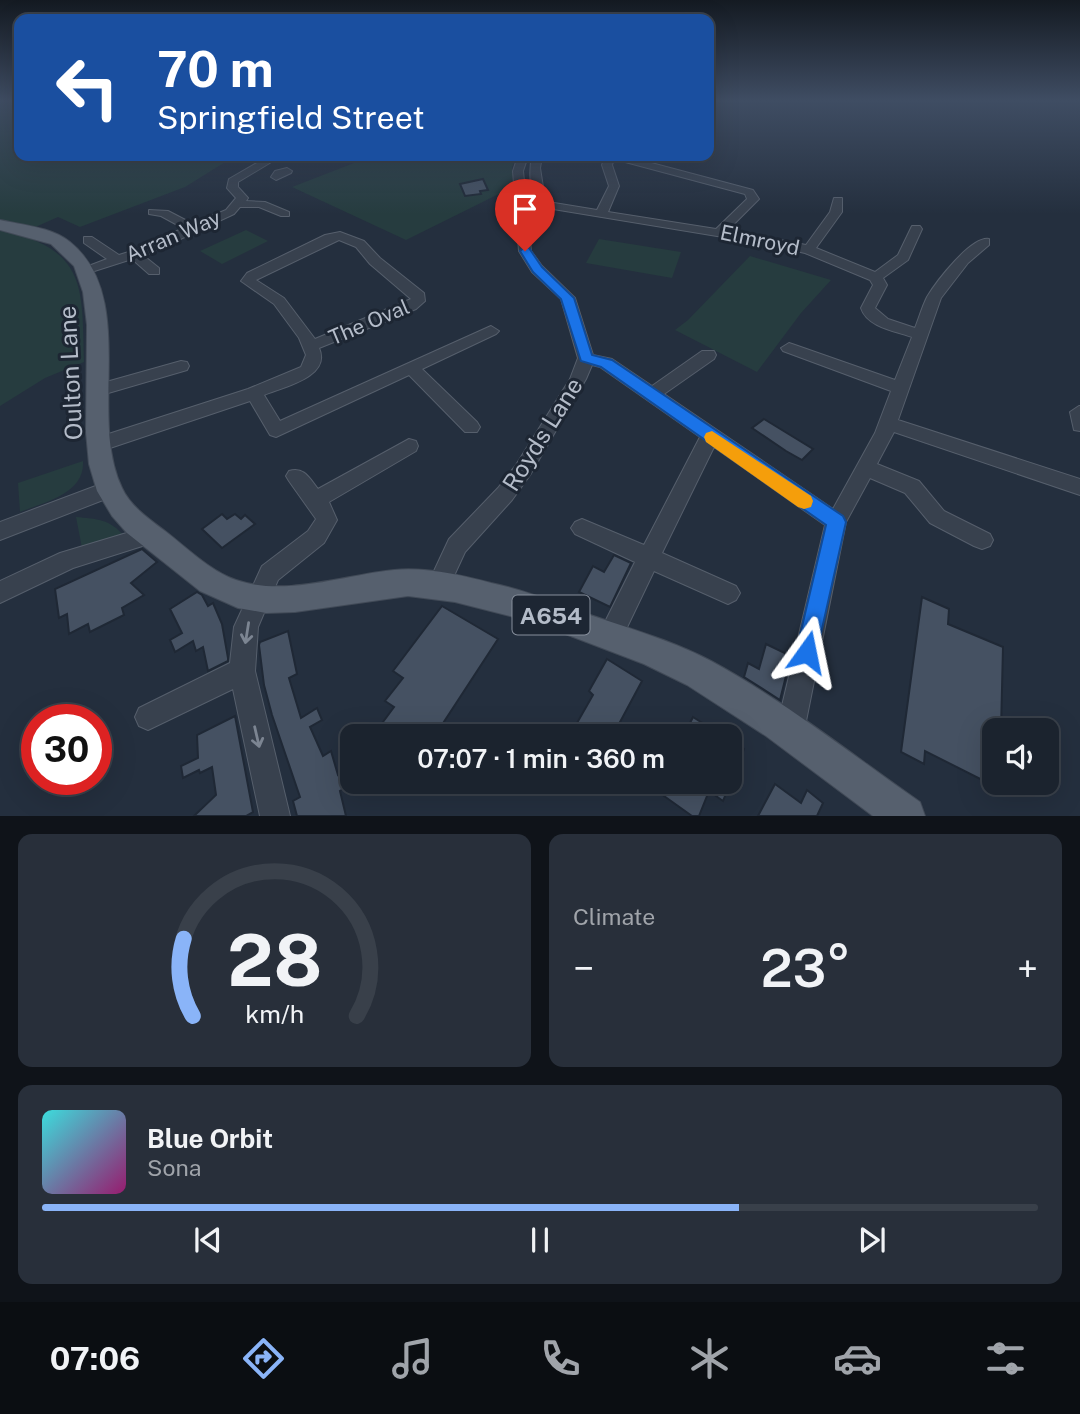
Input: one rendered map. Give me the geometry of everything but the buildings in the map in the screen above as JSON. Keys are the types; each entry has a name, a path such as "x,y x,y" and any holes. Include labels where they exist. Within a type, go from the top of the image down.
{"main road":[{"name":"Oulton Lane","path":"0,225 56,240 75,255 85,270 94,305 99,358 100,444 109,489"},
{"name":"A654","path":"109,489 125,512 150,535 219,586 237,594 258,598 309,596 405,582 438,586 536,609 610,636 699,674 790,731 906,816"}],"street":[{"name":"Arran Way","path":"85,270 136,256 230,212 240,204 242,198 231,185 233,181 267,161"},
{"name":"Royds Lane","path":"438,586 457,546 505,494 523,470 578,379 586,358 568,298 537,269 525,251 518,171 521,161"},
{"name":"Elmroyd","path":"536,161 540,201 545,205 720,232 808,250 876,277"},
{"path":"601,215 614,186 607,165 609,161"},
{"path":"631,161 749,192 753,199 720,232"},
{"path":"257,167 281,174"},
{"path":"808,250 836,212 838,200"},
{"path":"240,204 261,204 285,214"},
{"path":"163,211 193,229"},
{"path":"916,229 903,257 876,277 880,285 868,308 870,314 883,322 920,335"},
{"name":"The Oval","path":"100,444 254,393 307,370 315,360 311,346 279,301 249,283 252,276 328,238 340,236 360,244 375,261 418,293 419,298 411,306 311,346"},
{"name":"Arran Way","path":"88,240 117,260"},
{"path":"790,731 836,522 888,423 934,298 963,260 985,242"},
{"path":"136,256 152,271"},
{"path":"254,393 270,434 412,369 481,331"},
{"path":"789,348 900,388"},
{"path":"651,395 708,355"},
{"path":"586,358 606,363 836,522"},
{"path":"98,390 177,364"},
{"path":"412,369 471,427"},
{"path":"888,423 1080,487"},
{"path":"610,636 709,435"},
{"path":"316,500 409,446"},
{"path":"864,467 912,487 937,517 985,543"},
{"path":"275,816 242,671 246,627 270,573 324,528 327,520 325,512 296,476"},
{"path":"0,531 109,489"},
{"path":"582,528 728,593"},
{"path":"0,592 68,560 150,535"},
{"path":"148,717 242,671"}],"green space":[{"path":"0,138 14,138 14,161 227,161 185,187 80,227 58,217 31,229 0,221"},
{"path":"359,161 515,161 512,167 513,187 406,240 292,187"},
{"path":"0,230 29,238 50,248 64,260 74,275 82,312 84,362 45,378 0,406"},
{"path":"246,230 268,241 222,264 200,251"},
{"path":"599,239 681,252 672,278 586,263"},
{"path":"750,256 831,280 801,313 757,372 675,330"},
{"path":"83,461 82,472 71,489 20,512 18,483"},
{"path":"76,517 108,523 124,536 82,548"}],"slow traffic":[{"path":"712,437 804,501"}],"route":[{"path":"525,251 537,269 568,298 586,358 606,363 836,522 807,652"}]}
